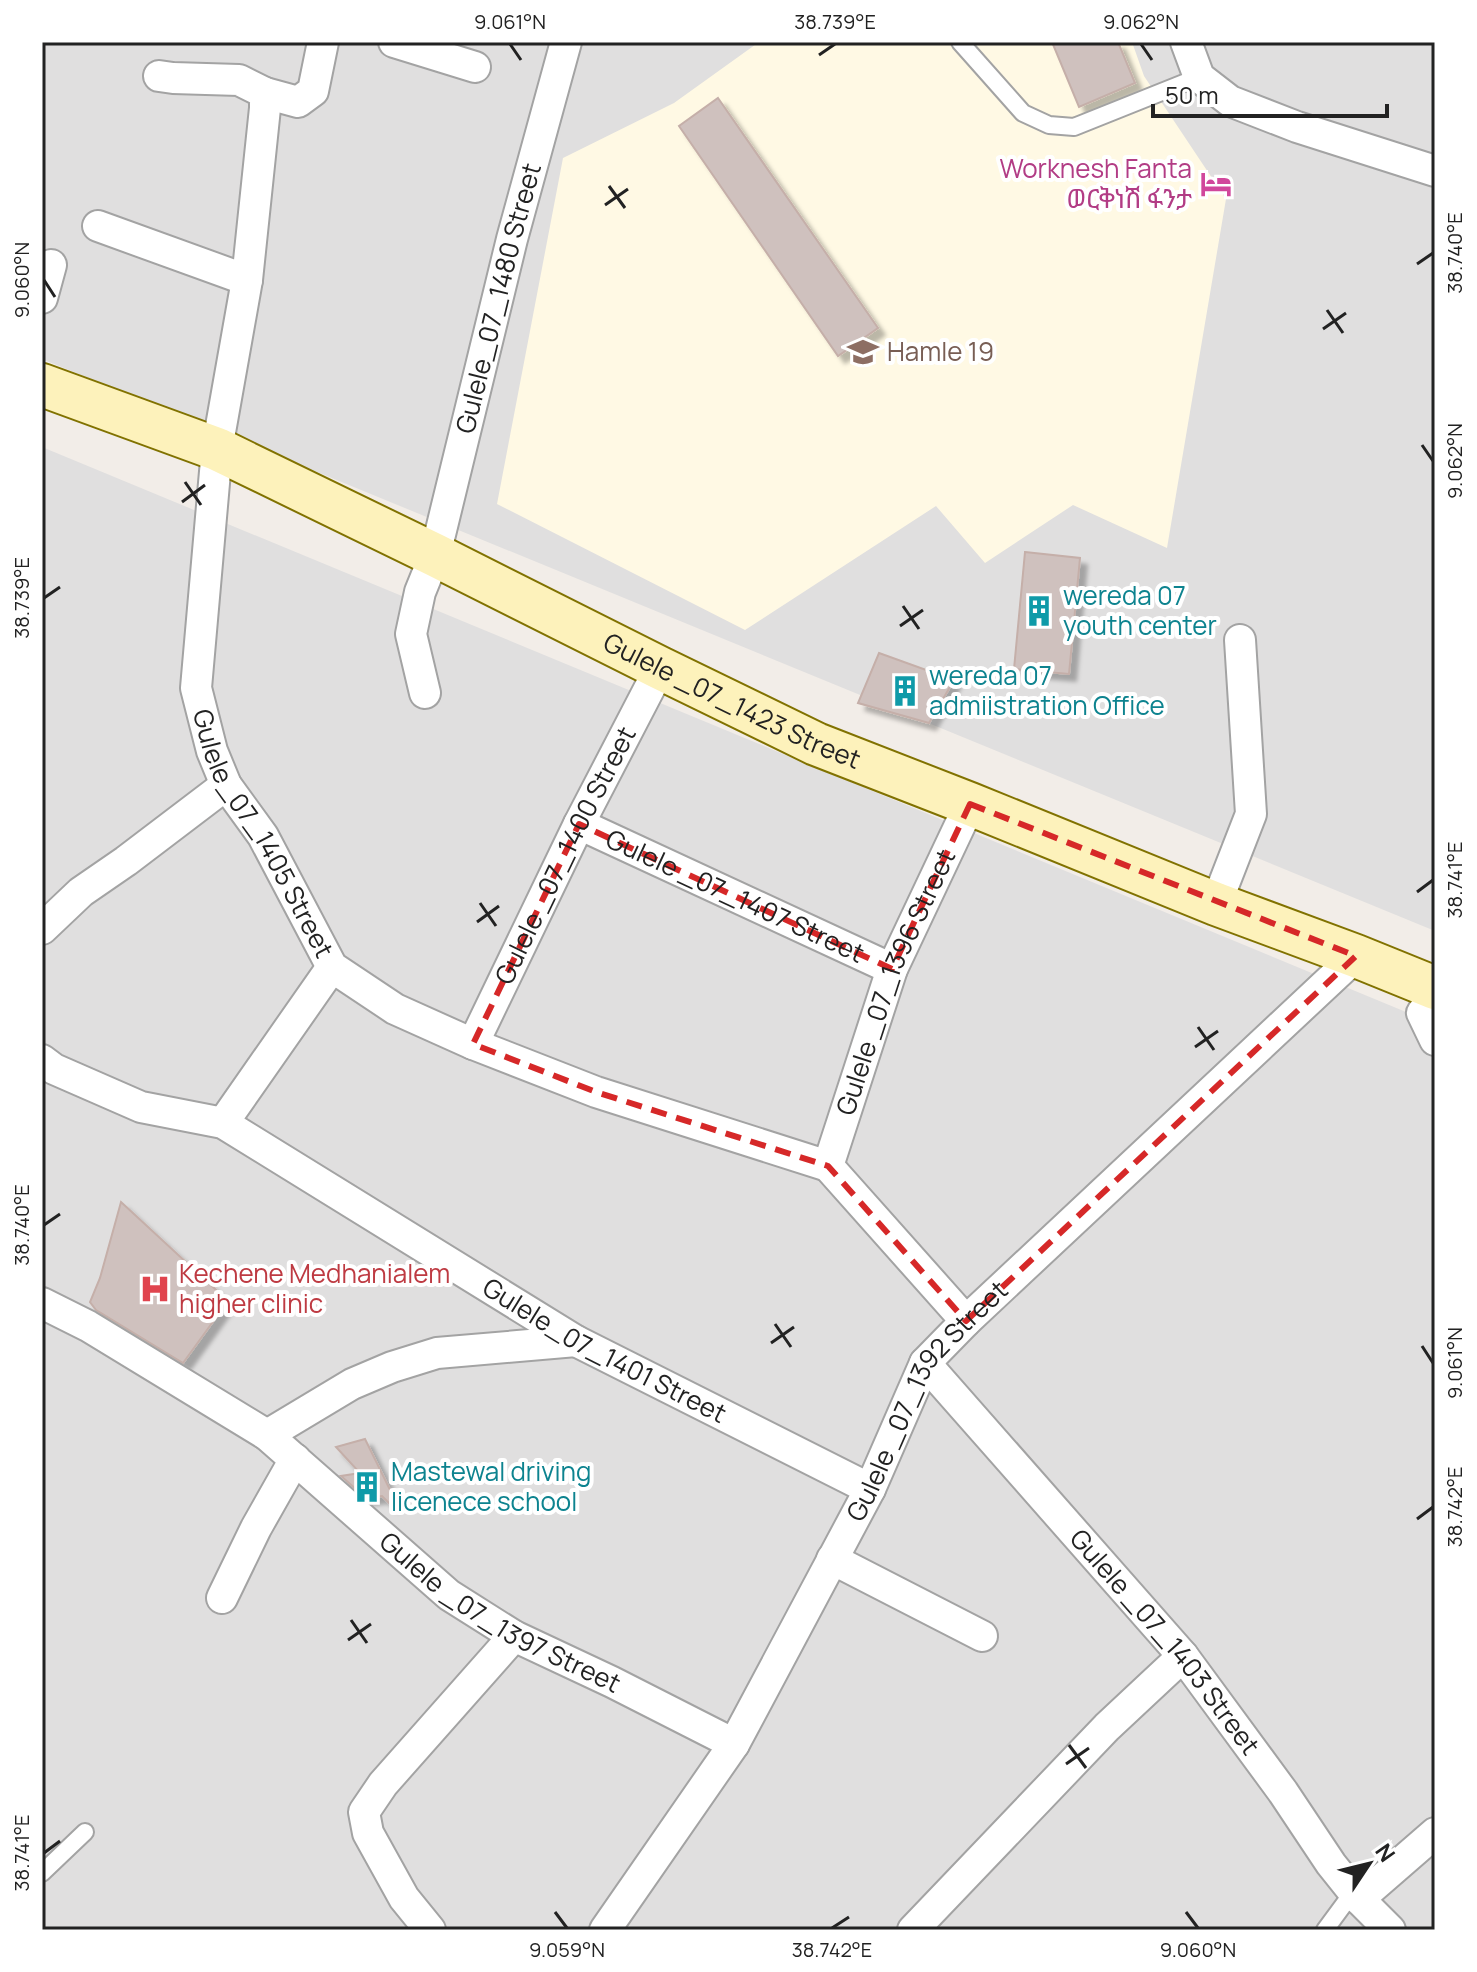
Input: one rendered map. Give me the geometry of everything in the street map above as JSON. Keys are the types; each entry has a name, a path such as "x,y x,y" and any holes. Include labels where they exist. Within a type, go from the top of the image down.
{"main road":[{"name":"Gulele _07_1423 Street","path":"42,385 217,449 816,744 1435,988"}],"street":[{"path":"159,76 239,80 265,93 298,102 313,91 323,42"},
{"path":"394,42 475,67"},
{"name":"Gulele_07_1480 Street","path":"425,693 411,634 420,592 435,555 512,239 566,42"},
{"path":"1186,42 1199,77 1230,101 1297,127 1435,171"},
{"name":"Gulele_07_1405 Street","path":"265,93 247,280 217,449 196,688 212,751 226,785 263,836 332,967 395,1009 473,1044 596,1092 828,1166"},
{"path":"98,226 247,280"},
{"path":"42,298 51,265"},
{"path":"1216,904 1251,814 1240,640"},
{"name":"Gulele _07_1400 Street","path":"473,1044 579,824 660,668"},
{"path":"42,929 81,892 226,785"},
{"name":"Gulele _07_1396 Street","path":"828,1166 892,969 970,804"},
{"name":"Gulele _07_1407 Street","path":"579,824 892,969"},
{"name":"Gulele _07_1392 Street","path":"605,1930 734,1744 870,1489 925,1363 1356,956"},
{"path":"223,1123 332,967"},
{"path":"1435,995 1422,1013 1435,1040"},
{"name":"Gulele_07_1401 Street","path":"46,1074 141,1107 223,1123 576,1341 870,1489"},
{"path":"828,1166 966,1321"},
{"name":"Gulele _07_1397 Street","path":"42,1303 88,1326 267,1435 449,1595 514,1636 734,1744"},
{"path":"267,1435 352,1384 437,1353 576,1341"},
{"name":"Gulele _07_1403 Street","path":"925,1363 1183,1656 1283,1792 1331,1864 1356,1896 1390,1930"},
{"path":"222,1598 256,1528 295,1459"},
{"path":"832,1559 982,1636"},
{"path":"430,1930 404,1898 368,1833 364,1812 383,1784 514,1636"},
{"path":"913,1930 1107,1727 1183,1656"},
{"path":"1356,1896 1435,1833"}],"lane":[{"path":"960,42 1023,113 1049,125 1074,127 1199,77"},
{"path":"42,1873 85,1832"},
{"path":"1325,1930 1356,1896"}],"highlighted area":[{"path":"970,804 1356,956 966,1321 828,1166 596,1092 473,1044 579,824 892,969"}],"shaded area":[{"path":"42,42 1435,42 1435,931 42,359"},
{"name":"Hamle 19","path":"759,42 1132,42 1144,76 1226,199 1167,548 1073,505 985,563 936,506 745,630 497,504 563,158 674,103"},
{"path":"42,447 1435,1024 1435,1930 42,1930"}],"building":[{"path":"1052,42 1118,42 1135,83 1079,107"},
{"path":"718,98 878,328 838,356 679,126"},
{"name":"wereda 07 youth center","path":"1025,552 1080,558 1069,674 1014,669"},
{"name":"wereda 07 admiistration Office","path":"879,653 954,680 929,723 858,703"},
{"name":"Kechene Medhanialem higher clinic","path":"121,1202 228,1301 183,1363 96,1310 90,1302 100,1278"},
{"name":"Mastewal driving licenece school","path":"365,1439 396,1502 391,1505 382,1496 366,1498 341,1476 360,1473 336,1447"}],"place":[{"name":"Worknesh Fanta ወርቅነሽ ፋንታ","path":"1216,184"},
{"name":"Hamle 19","path":"863,352"},
{"name":"wereda 07 youth center","path":"1039,611"},
{"name":"wereda 07 admiistration Office","path":"905,691"},
{"name":"Kechene Medhanialem higher clinic","path":"155,1289"},
{"name":"Mastewal driving licenece school","path":"367,1487"}]}
